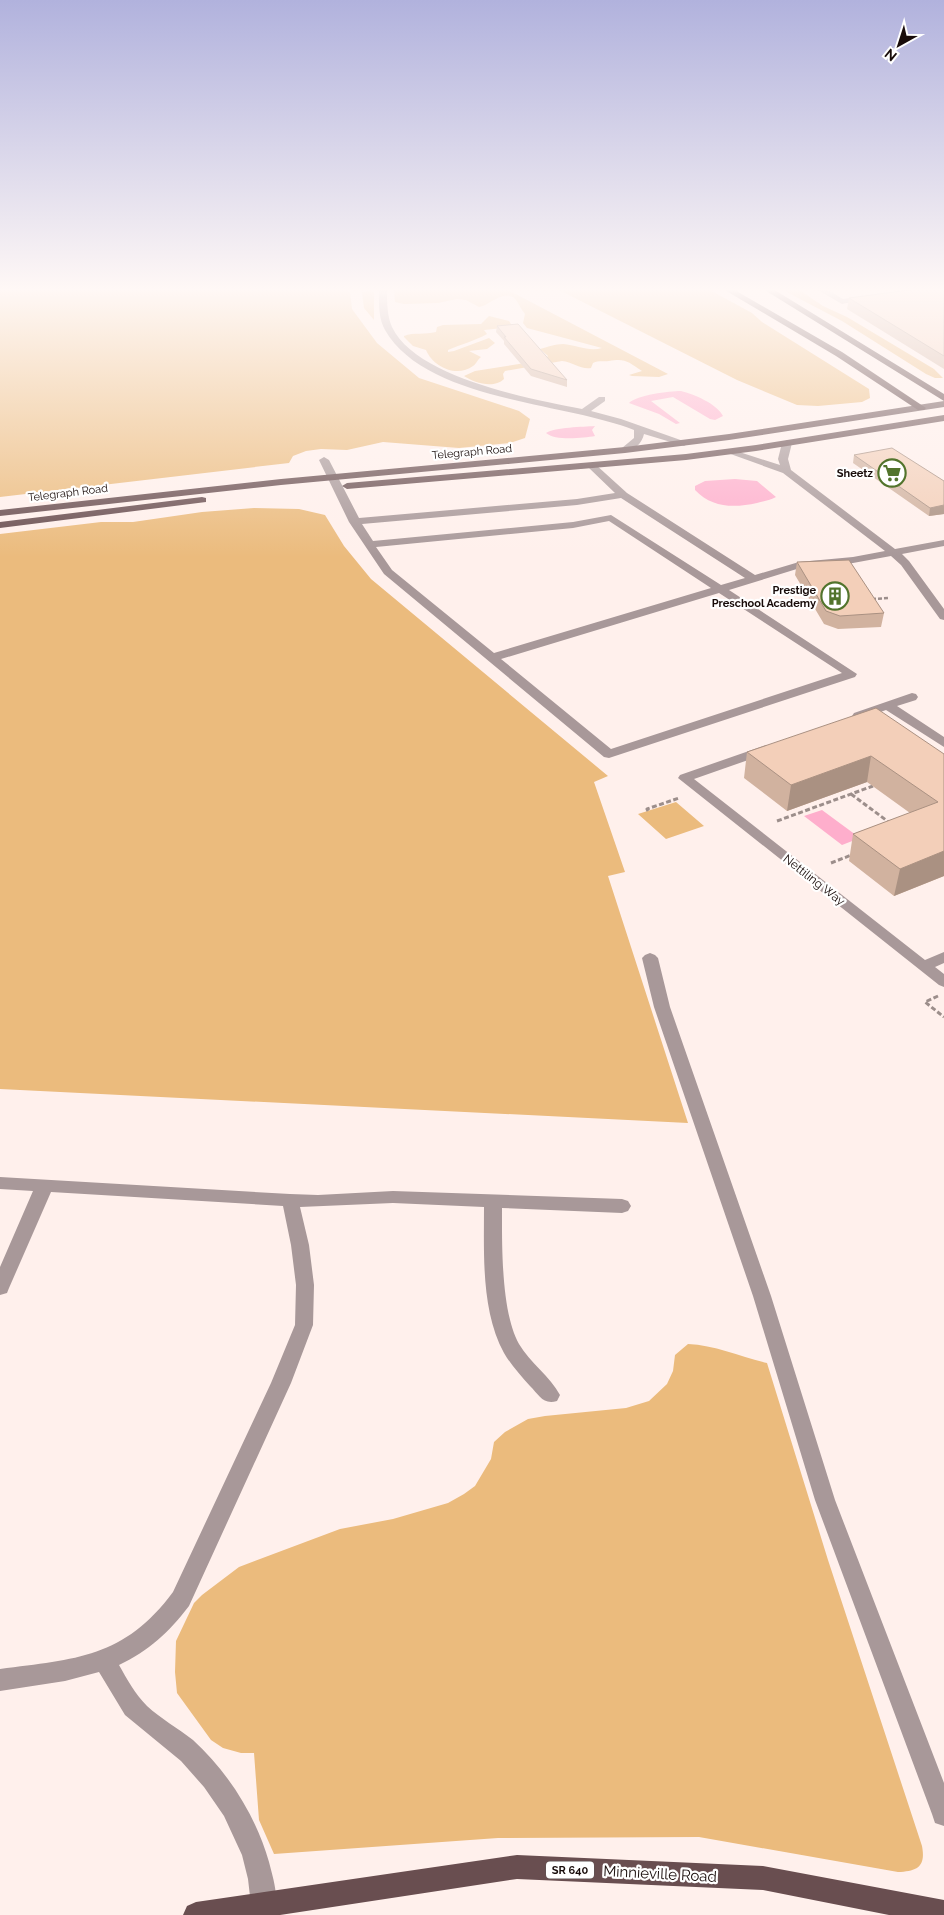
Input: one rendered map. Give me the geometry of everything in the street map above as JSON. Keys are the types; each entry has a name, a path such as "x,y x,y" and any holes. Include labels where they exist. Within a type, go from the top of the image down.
{"highway":[{"path":"876,378 921,408"},
{"path":"912,378 944,398"}],"main road":[{"name":"Telegraph Road","path":"0,513 334,482 626,450 944,404"},
{"path":"921,408 942,420"},
{"name":"Telegraph Road","path":"0,525 214,499 334,482 592,466 730,452 942,420"},
{"path":"583,454 592,466"},
{"name":"Minnieville Road","path":"196,1915 517,1867 763,1878 944,1913"}],"street":[{"path":"458,378 484,389 623,422 664,439 684,443"},
{"path":"583,413 602,399"},
{"path":"555,419 567,410"},
{"path":"626,450 640,438 641,433 638,428"},
{"path":"786,471 782,459 787,444"},
{"path":"730,452 762,461 786,471 894,553 905,563 942,610"},
{"path":"324,460 354,522 369,545 388,572 609,754 851,674 611,518 573,525 369,545"},
{"path":"592,466 623,495 753,578"},
{"path":"354,522 577,502 623,495"},
{"path":"491,658 799,565 853,560 944,543"},
{"path":"847,720 912,697"},
{"path":"888,706 944,743"},
{"name":"Nettiling Way","path":"774,746 685,778 924,966 943,988"},
{"path":"650,958 662,1007 762,1296 825,1500 944,1814"},
{"path":"924,966 944,958"},
{"path":"0,1183 290,1200 318,1201 393,1197 622,1206"},
{"path":"0,1288 45,1185"},
{"path":"0,1680 73,1670 106,1661 136,1645 161,1624 181,1599 293,1356 304,1325 306,1306 300,1245 290,1200"},
{"path":"493,1201 493,1243 499,1304 508,1342 550,1395"},
{"path":"106,1661 121,1692 138,1713 189,1752 212,1778 237,1815 250,1841 259,1871 264,1905"}],"path":[{"path":"866,600 890,598"},
{"path":"777,821 873,786"},
{"path":"850,794 897,828"},
{"path":"648,811 647,809 679,798"},
{"path":"831,863 859,852"},
{"path":"943,988 925,1002 944,1016"}],"shaded area":[{"path":"0,378 420,378 519,411 530,419 525,438 510,443 459,448 383,442 347,450 321,449 306,451 293,456 289,463 0,497"},
{"path":"468,378 504,379 495,384 473,381"},
{"path":"734,378 852,378 869,389 870,398 862,402 818,406 797,405"},
{"path":"681,391 692,394 711,404 723,416 715,420 710,419 673,397 651,401 680,423 676,424 659,414 629,403 646,396"},
{"path":"595,426 592,430 595,436 590,437 562,438 550,436 546,433 562,428"},
{"path":"735,479 757,481 776,497 757,503 732,506 709,500 695,490 695,486 705,481"},
{"path":"254,508 299,509 325,515 344,546 371,579 608,776 594,782 625,872 608,876 688,1123 0,1089 0,534 101,522 133,522 202,512"},
{"path":"676,802 704,826 666,839 638,814"},
{"path":"822,810 860,838 842,845 804,816"},
{"path":"688,1344 718,1349 767,1363 828,1560 922,1846 923,1859 919,1866 915,1869 898,1872 699,1837 498,1838 274,1854 259,1820 254,1753 241,1753 223,1748 211,1740 177,1693 175,1672 176,1641 194,1603 239,1567 340,1529 393,1519 448,1503 475,1486 491,1459 494,1442 505,1432 528,1419 626,1408 649,1401 667,1384 673,1371 675,1355"}],"building":[{"path":"892,448 944,481 944,505 930,508 854,455"},
{"name":"Prestige Preschool Academy","path":"849,560 884,613 840,616 826,611 797,562"},
{"path":"876,708 944,754 944,851 900,869 853,834 938,802 871,756 791,785 747,752"}],"place":[{"name":"Sheetz","path":"892,473"},
{"name":"Prestige Preschool Academy","path":"835,596"}]}
